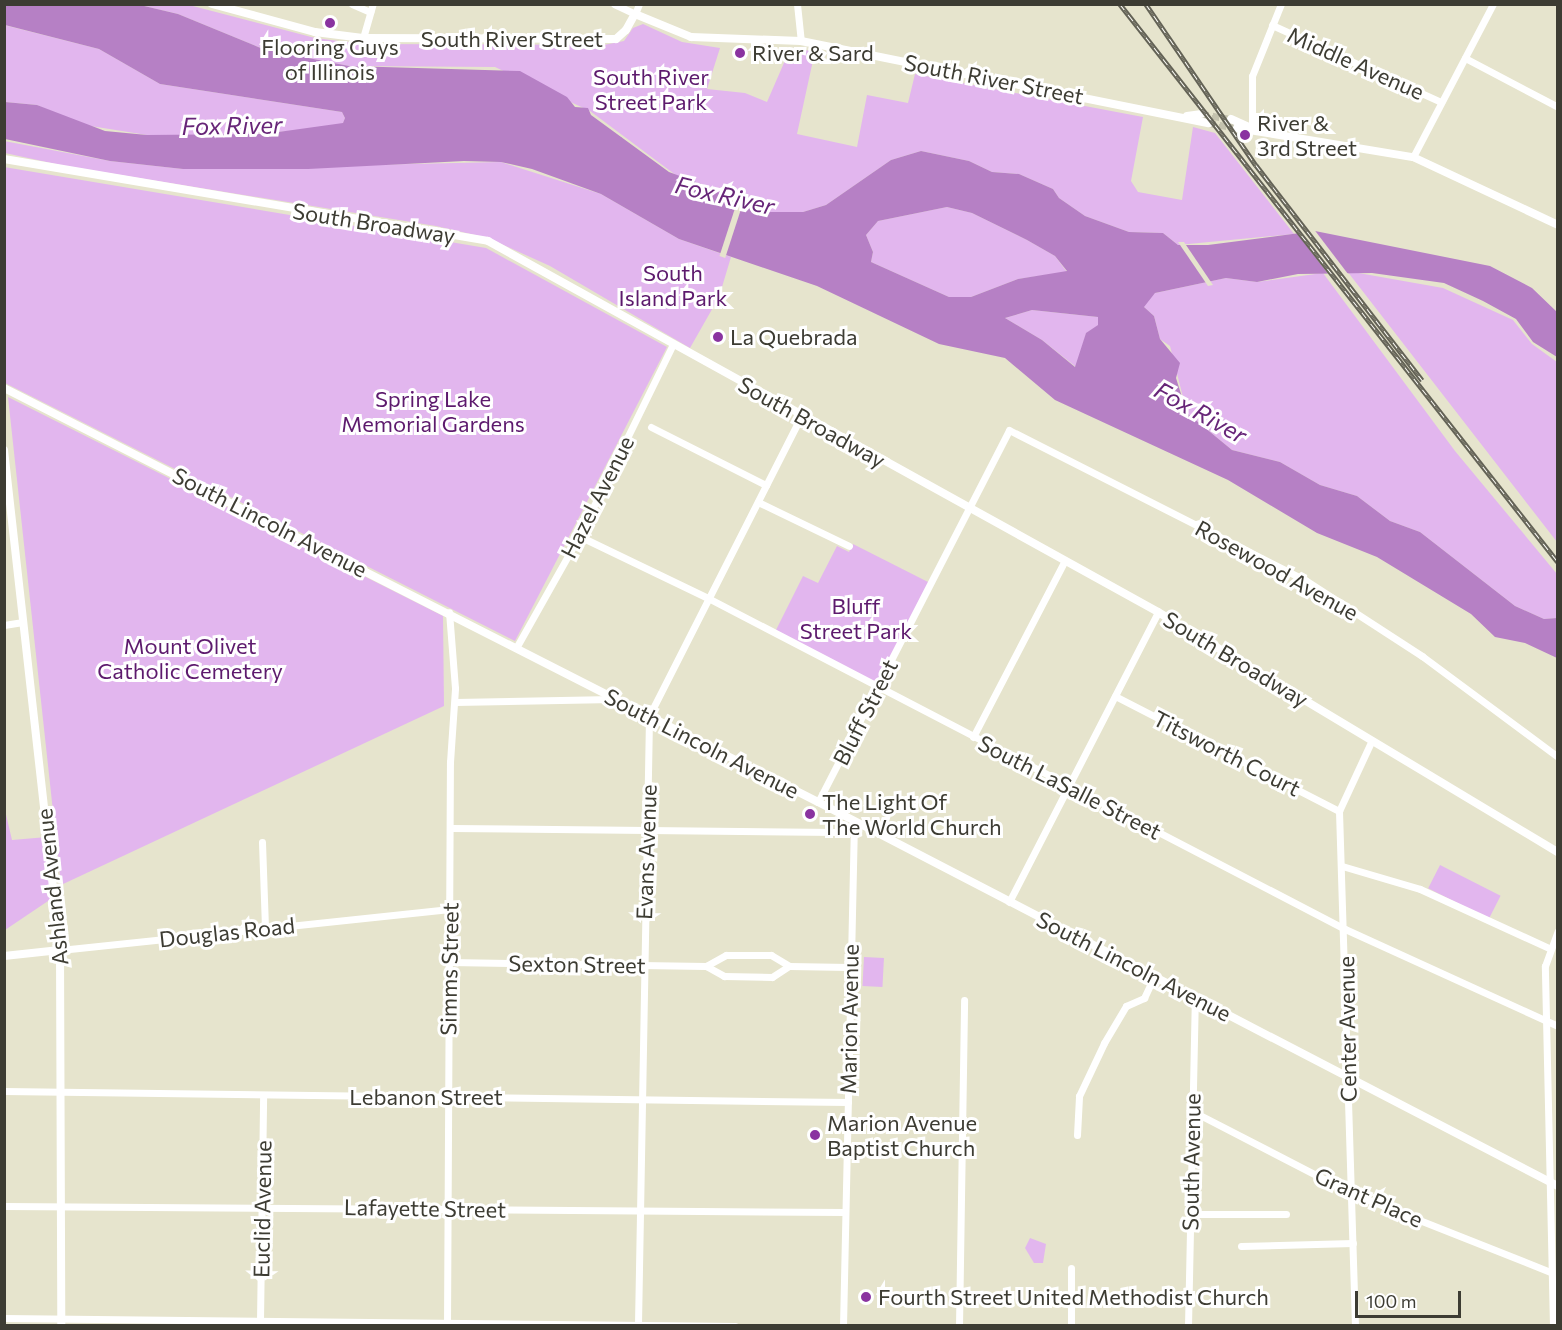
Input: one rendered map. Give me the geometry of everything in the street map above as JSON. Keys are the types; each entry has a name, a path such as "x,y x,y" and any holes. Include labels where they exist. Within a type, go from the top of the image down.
{"street":[{"name":"South River Street","path":"212,4 315,32 363,39 616,39 635,14 691,37 801,42 1187,116 1209,123"},
{"path":"352,4 371,8 363,39"},
{"path":"614,4 635,14 639,4"},
{"path":"797,4 801,42"},
{"path":"1252,128 1251,76 1281,4"},
{"path":"1413,157 1493,4"},
{"name":"Middle Avenue","path":"1272,25 1441,102"},
{"path":"1465,58 1557,107"},
{"name":"South River Street","path":"1187,116 1202,114"},
{"path":"1231,119 1252,128"},
{"path":"1237,128 1252,128 1413,157 1557,225"},
{"name":"South Broadway","path":"4,159 488,241 968,510 1065,560 1158,612 1557,852"},
{"name":"Hazel Avenue","path":"516,648 582,538 673,344"},
{"name":"South Lincoln Avenue","path":"4,388 449,612 613,699 819,802 1557,1186"},
{"name":"Evans Avenue","path":"638,1324 643,1098 643,965 650,716 801,416"},
{"path":"651,427 766,485"},
{"name":"Bluff Street","path":"819,802 1009,430"},
{"name":"Rosewood Avenue","path":"1009,430 1305,580 1422,656 1557,757"},
{"name":"Ashland Avenue","path":"4,450 7,504 23,622 60,950 61,1322"},
{"path":"758,502 849,546"},
{"name":"South LaSalle Street","path":"582,538 708,598 877,688 1345,929 1557,1026"},
{"path":"973,737 1065,560"},
{"name":"Simms Street","path":"447,1324 449,962 455,702 449,612"},
{"path":"1008,902 1158,612"},
{"path":"4,625 23,622"},
{"name":"Titsworth Court","path":"1115,696 1339,811"},
{"path":"455,702 613,699"},
{"name":"Center Avenue","path":"1355,1326 1345,929 1339,811 1372,740"},
{"name":"Marion Avenue","path":"843,1326 849,967 854,821"},
{"path":"451,828 836,832"},
{"path":"262,842 265,928"},
{"path":"1342,866 1420,889 1549,948"},
{"name":"Douglas Road","path":"4,956 450,909"},
{"path":"1553,1326 1545,1019 1549,948 1557,932"},
{"name":"Sexton Street","path":"706,966 726,955 771,955 789,966 849,967"},
{"name":"Sexton Street","path":"449,962 706,966 724,976 772,977 789,966"},
{"path":"1077,1135 1079,1096 1104,1043 1126,1006 1144,998 1154,977"},
{"name":"South Avenue","path":"1188,1326 1196,998"},
{"path":"959,1326 964,1000"},
{"name":"Lebanon Street","path":"4,1091 263,1097 448,1096 848,1102"},
{"name":"Euclid Avenue","path":"260,1320 263,1097"},
{"name":"Grant Place","path":"1192,1111 1351,1193 1551,1272"},
{"name":"Lafayette Street","path":"4,1206 448,1208 641,1213 845,1212"},
{"path":"1190,1214 1286,1214"},
{"path":"1241,1246 1353,1244"},
{"path":"1071,1268 1071,1326"},
{"path":"4,1318 61,1322 260,1320 735,1326"}],"green space":[{"name":"South River Street Park","path":"140,5 189,5 315,38 362,44 604,45 624,41 633,28 643,24 682,42 720,48 707,89 745,93 767,102 790,49 815,51 797,134 857,147 867,95 908,103 915,74 1143,117 1131,181 1138,192 1182,200 1193,127 1215,133 1294,234 1178,245 1163,233 1129,232 1085,216 1059,198 1053,189 1019,174 992,172 969,161 921,151 891,160 826,205 803,212 768,212 681,179 590,111 495,67 349,66 263,49 178,14"},
{"path":"4,25 99,49 160,84 342,112 345,118 343,124 307,130 211,137 147,135 78,124 37,105 5,102"},
{"name":"South Island Park","path":"4,141 110,161 183,169 501,162 601,194 679,239 731,257 719,297 690,348 550,266 488,238 436,226 65,166 5,153"},
{"name":"Spring Lake Memorial Gardens","path":"4,167 486,248 667,347 515,641 5,383"},
{"path":"947,207 972,213 1027,240 1055,256 1067,272 1018,279 971,297 949,297 871,262 873,252 866,235 878,221"},
{"path":"1347,271 1443,288 1513,320 1532,344 1557,362 1557,542"},
{"path":"1323,273 1455,451 1557,574 1557,618 1544,619 1515,606 1420,532 1390,521 1357,496 1320,485 1280,462 1232,450 1187,413 1170,346 1160,339 1154,316 1144,307 1145,300 1155,293 1226,278 1257,282"},
{"path":"1032,310 1098,317 1099,325 1086,334 1076,367 1042,340 1005,318"},
{"name":"Mount Olivet Catholic Cemetery","path":"8,397 443,616 444,706 61,885"},
{"name":"Bluff Street Park","path":"853,544 930,583 877,689 774,634 803,576 818,583 837,546 849,552"},
{"path":"4,806 12,840 47,837 54,897 5,930"},
{"path":"1440,865 1501,896 1489,919 1428,888"},
{"path":"864,957 884,958 882,987 862,986"},
{"path":"1030,1238 1046,1244 1043,1263 1034,1263 1025,1248"}],"shaded area":[{"path":"5,5 140,5 178,14 263,49 349,66 520,71 567,97 575,107 588,108 591,115 669,172 715,189 726,199 768,212 803,212 826,205 891,160 921,151 969,161 992,172 1019,174 1053,189 1059,198 1085,216 1129,232 1163,233 1178,245 1208,245 1315,231 1490,266 1532,288 1557,312 1557,357 1533,342 1516,319 1444,283 1372,273 1298,274 1257,282 1226,278 1155,293 1144,307 1154,316 1160,339 1180,363 1176,378 1187,413 1232,450 1280,462 1320,485 1357,496 1390,521 1420,532 1515,606 1544,619 1557,618 1557,658 1525,643 1495,637 1471,614 1377,557 1317,533 1228,480 1055,400 1005,358 939,344 817,286 679,239 601,194 532,169 501,162 464,161 308,169 183,169 110,161 5,139 5,102 37,105 105,131 147,135 264,134 343,123 345,118 342,112 160,84 99,49 5,25","holes":["947,207 972,213 1027,240 1055,256 1067,271 1018,279 971,297 949,297 871,262 873,252 866,235 878,221","1032,310 1098,317 1098,325 1086,333 1075,367 1042,340 1005,318"]}],"pier":[{"path":"738,199 744,201 725,258 719,256"},
{"path":"1313,228 1348,274 1329,275 1295,231"},
{"path":"1178,242 1184,242 1213,285 1208,286"}],"tunnel":[{"path":"1202,114 1231,119"},
{"path":"1209,123 1237,128"}],"railway":[{"path":"1120,4 1558,562"},
{"path":"1146,4 1256,165 1422,380"}],"place":[{"name":"Flooring Guys of Illinois","path":"330,23"},
{"name":"River & Sard","path":"740,53"},
{"name":"River & 3rd Street","path":"1245,135"},
{"name":"La Quebrada","path":"718,337"},
{"name":"The Light Of The World Church","path":"810,814"},
{"name":"Marion Avenue Baptist Church","path":"815,1135"},
{"name":"Fourth Street United Methodist Church","path":"866,1297"}],"water label":[{"name":"Fox River","path":"232,125"},
{"name":"Fox River","path":"725,195"},
{"name":"Fox River","path":"1201,412"}]}
